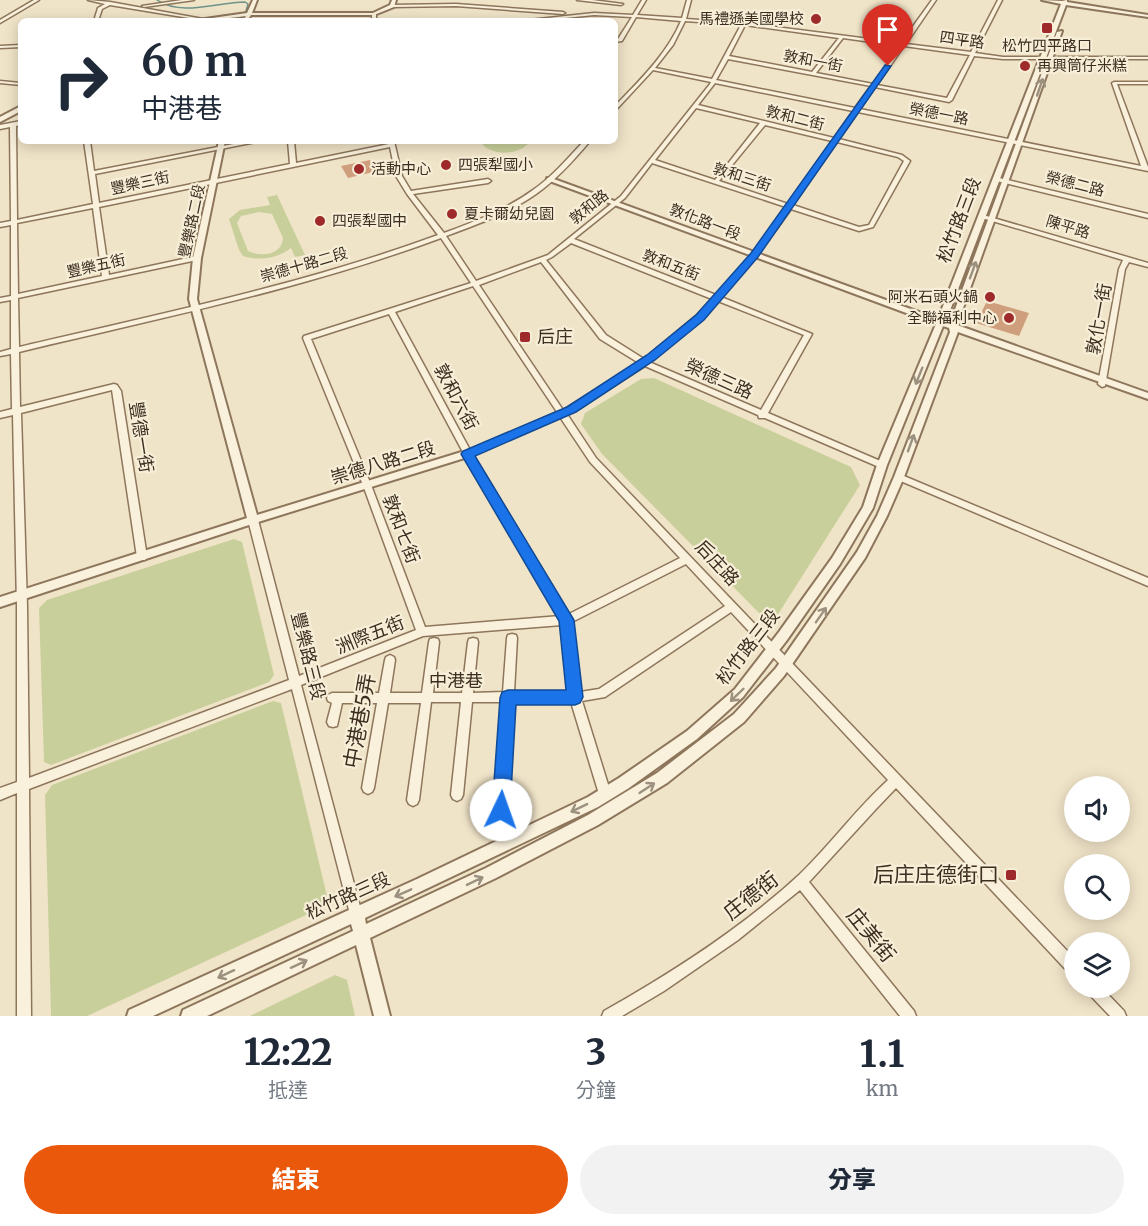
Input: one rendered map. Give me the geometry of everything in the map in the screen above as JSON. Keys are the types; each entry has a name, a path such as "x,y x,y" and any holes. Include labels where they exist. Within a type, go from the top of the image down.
{"street":[{"path":"0,22 38,0"},
{"path":"90,0 196,18"},
{"path":"136,7 192,0"},
{"path":"248,18 255,0"},
{"path":"501,8 507,0"},
{"path":"579,0 621,4"},
{"path":"618,40 644,0"},
{"path":"618,106 653,69 685,19 689,0"},
{"name":"崇德八路二段","path":"0,602 253,520 468,454 561,414 644,363 682,333 718,298 754,255 837,141 934,0"},
{"path":"973,54 1000,0"},
{"path":"1044,0 1067,1 1148,15"},
{"path":"591,14 599,1"},
{"name":"松竹路三段","path":"135,1016 495,850 605,794 692,735 739,693 774,650 857,528 868,508 882,465 941,321 1041,59 1067,1"},
{"name":"松竹路三段","path":"189,1016 491,873 644,791 739,718 787,662 861,555 882,516 954,332 953,326 1050,59 1067,1"},
{"path":"211,18 249,14 374,14 393,3 446,2 591,14"},
{"path":"97,18 100,8 110,3"},
{"path":"591,14 593,18"},
{"name":"四平路","path":"552,18 591,14 685,19 744,24 973,54 1041,59 1148,58"},
{"name":"敦和路","path":"307,338 543,261 616,203 714,81 744,24"},
{"path":"813,74 842,37"},
{"path":"0,47 18,46"},
{"name":"敦和一街","path":"727,57 949,100 973,54"},
{"name":"榮德一路","path":"653,69 1146,169"},
{"path":"0,82 18,84"},
{"path":"1146,169 1114,82 1148,82"},
{"name":"敦和二街","path":"695,106 907,159 871,226 859,229"},
{"path":"0,120 18,110"},
{"path":"716,182 763,123"},
{"path":"0,127 17,124 15,350 22,596 24,1016"},
{"path":"87,144 106,278"},
{"path":"291,144 293,165"},
{"name":"豐樂三街","path":"0,225 387,144"},
{"name":"后庄路","path":"391,144 399,176 409,193 442,235 593,460 787,662 896,781 1064,957"},
{"name":"崇德十路二段","path":"0,354 341,269 442,235 527,196 549,179 583,144"},
{"path":"92,173 221,145"},
{"name":"豐樂路二段","path":"195,307 193,299 197,258 221,145"},
{"name":"敦和三街","path":"651,160 859,229"},
{"name":"敦化路一段","path":"549,179 941,321 962,333 1148,396"},
{"name":"榮德二路","path":"995,179 1148,216"},
{"path":"409,193 488,181"},
{"name":"陳平路","path":"981,216 1148,265"},
{"name":"敦和五街","path":"570,240 808,334 762,416"},
{"name":"豐樂五街","path":"0,300 197,258"},
{"name":"敦化一街","path":"1103,382 1122,269 1127,259"},
{"name":"榮德三路","path":"543,261 603,337 644,363 762,416 882,465"},
{"name":"豐樂路三段","path":"195,307 382,1016"},
{"name":"敦和六街","path":"391,311 468,454 567,620"},
{"name":"敦和七街","path":"307,338 367,485 422,632"},
{"name":"敦化路一段","path":"1103,382 1148,401"},
{"name":"豐德一街","path":"17,411 102,388 114,387 116,389 142,557"},
{"path":"0,415 17,411"},
{"path":"899,477 1148,582"},
{"name":"洲際五街","path":"0,794 422,632 567,620 688,559"},
{"name":"中港巷","path":"333,722 335,698 575,697 601,694 732,606"},
{"path":"567,620 575,697 605,794"},
{"path":"501,810 512,638"},
{"path":"414,800 434,642"},
{"path":"456,795 473,642"},
{"name":"中港巷5弄","path":"368,788 390,660"},
{"name":"庄德街","path":"609,1016 651,993 734,935 801,881 896,781"},
{"name":"庄美街","path":"801,881 909,1016"},
{"path":"1102,998 1119,1016"}],"green space":[{"path":"482,144 528,144 520,150 505,153 490,150"},
{"path":"277,195 305,255 295,257 291,248 274,257 255,258 243,256 239,250 229,219 240,210 270,205 267,197","holes":["259,212 272,214 283,238 282,244 275,252 258,254 248,251 237,223 241,216"]},
{"path":"654,378 851,467 860,485 775,619 765,619 602,454 581,424 585,413 641,379"},
{"path":"234,539 242,542 274,675 269,682 51,765 44,762 39,608 47,600"},
{"path":"273,701 281,703 327,896 319,909 87,1016 51,1016 45,795 52,785"},
{"path":"335,975 347,980 355,1016 250,1016"}],"building":[{"name":"活動中心","path":"370,160 378,171 348,178 341,166"},
{"name":"全聯福利中心","path":"987,301 1029,313 1019,336 976,323"}],"waterway":[{"path":"157,0 167,5 188,8 245,2 248,4 244,18"}],"place":[{"name":"馬禮遜美國學校","path":"816,19"},
{"name":"松竹四平路口","path":"1047,28"},
{"name":"再興筒仔米糕","path":"1025,66"},
{"name":"四張犁國小","path":"446,165"},
{"name":"活動中心","path":"359,169"},
{"name":"夏卡爾幼兒園","path":"452,214"},
{"name":"四張犁國中","path":"320,221"},
{"name":"阿米石頭火鍋","path":"990,297"},
{"name":"全聯福利中心","path":"1009,318"},
{"name":"后庄","path":"525,337"},
{"name":"后庄庄德街口","path":"1011,875"}],"route":[{"path":"501,810 508,698 575,697 568,649 567,620 468,454 572,410 651,358 700,317 754,255 888,66"}]}
